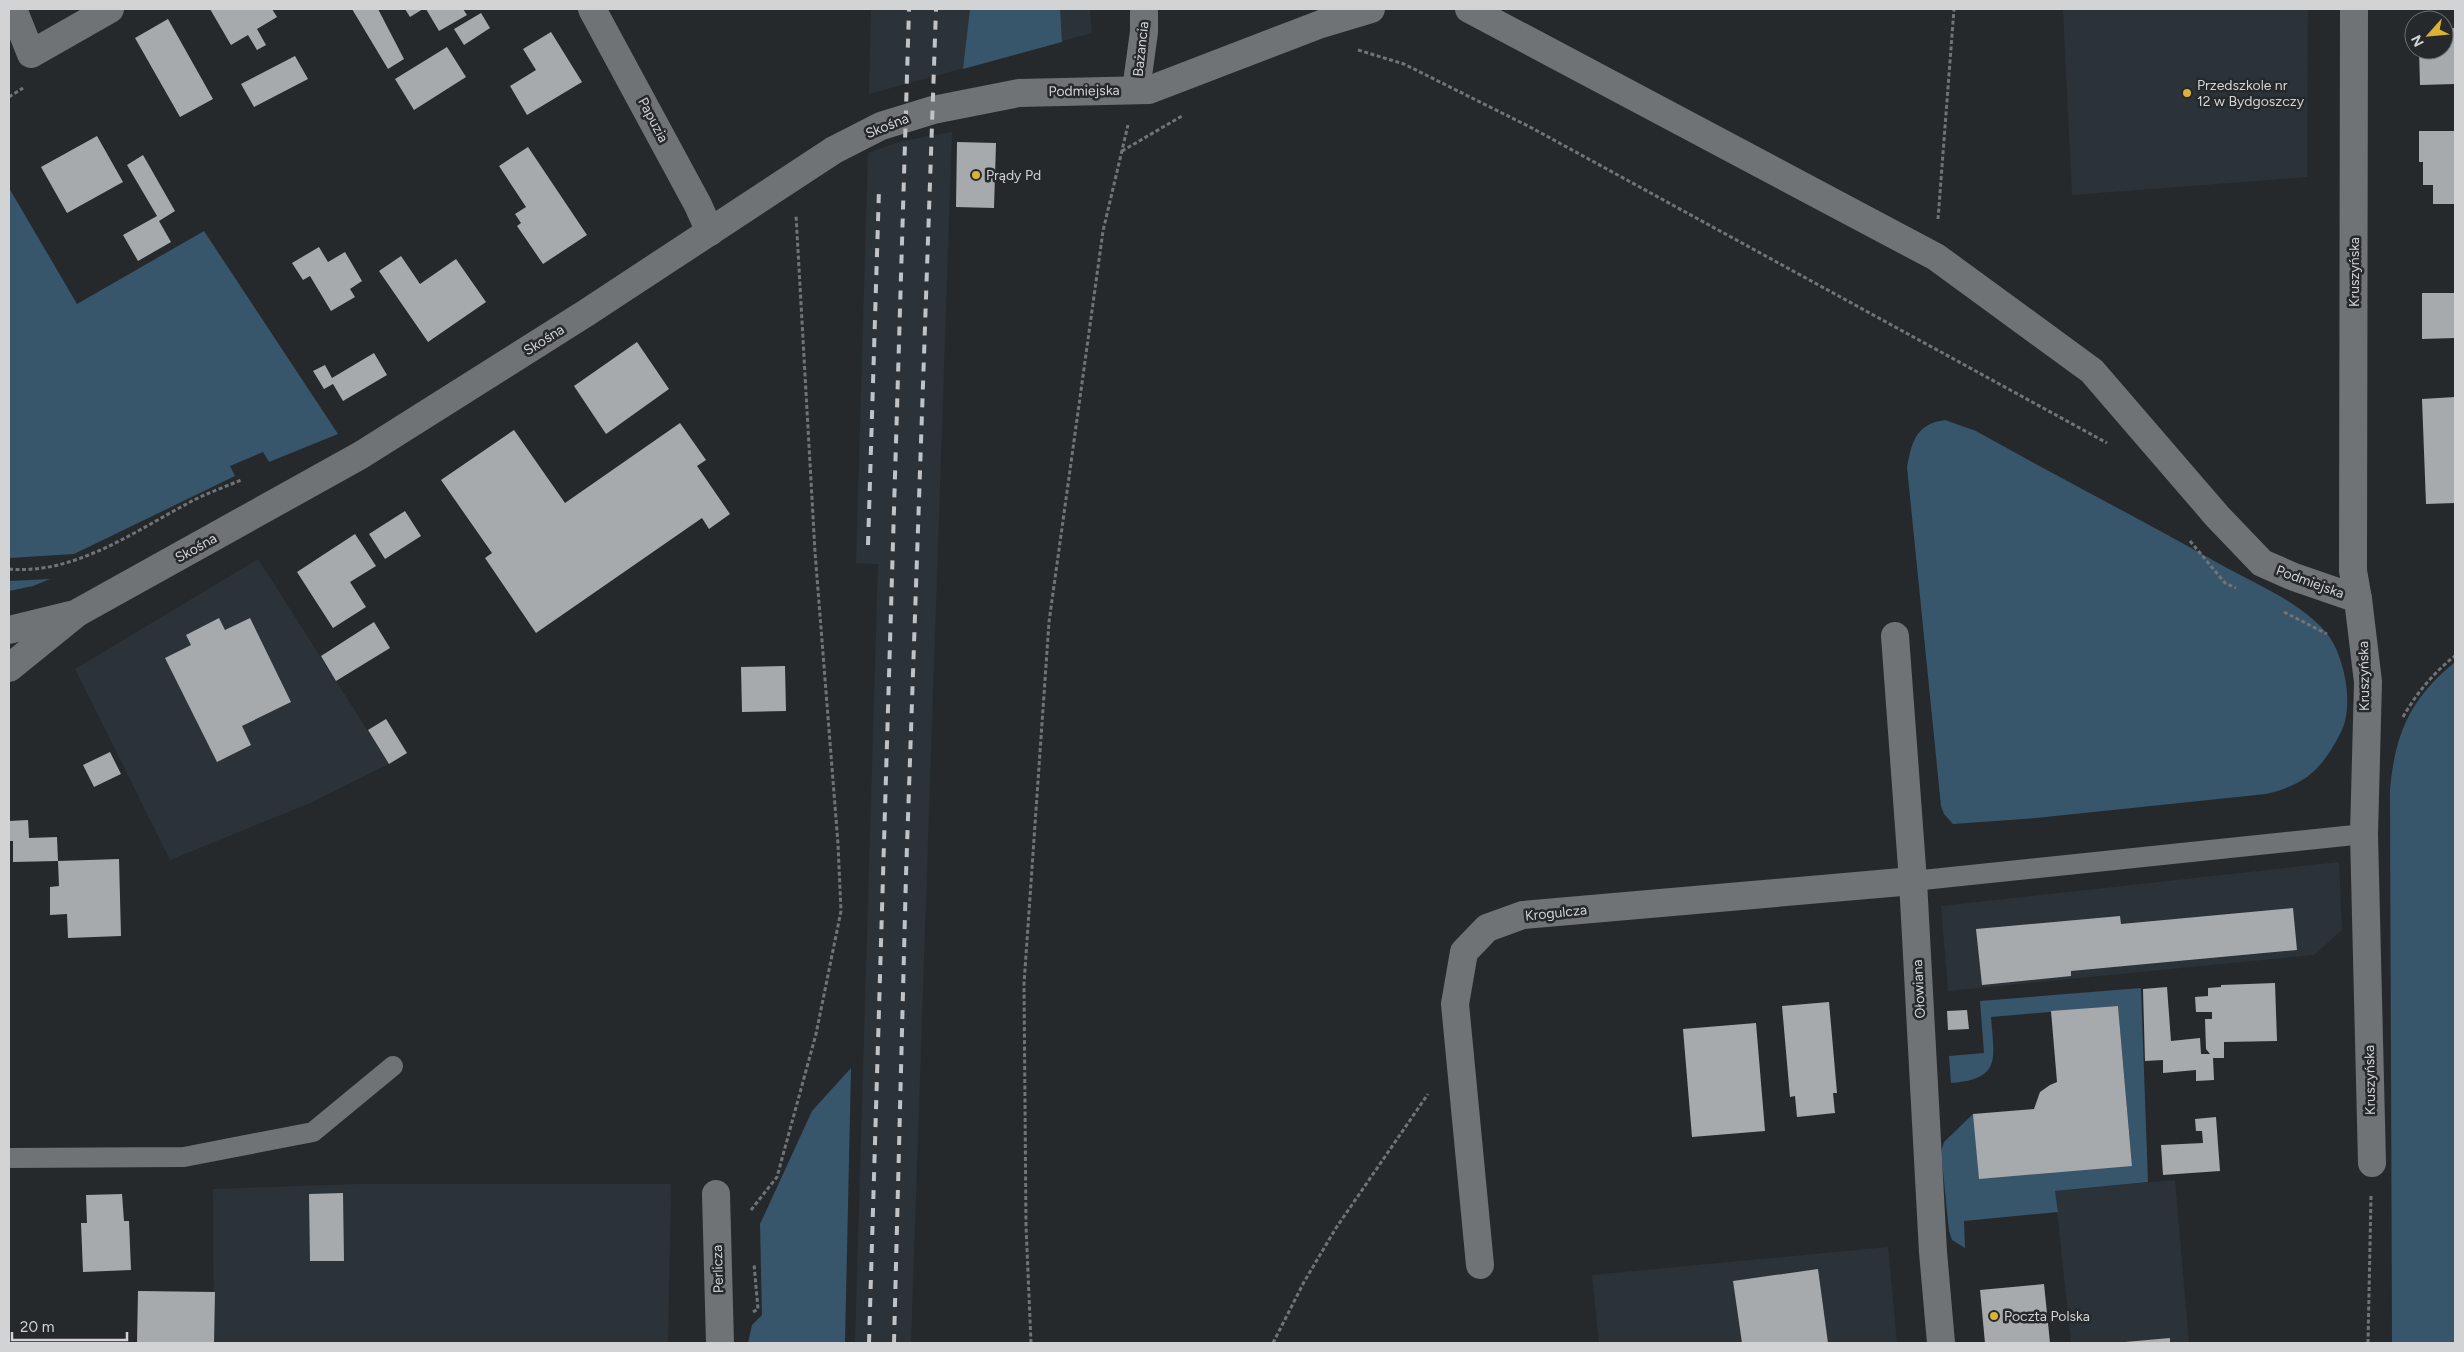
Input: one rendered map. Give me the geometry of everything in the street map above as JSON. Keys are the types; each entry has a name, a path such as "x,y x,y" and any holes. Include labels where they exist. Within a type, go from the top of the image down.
{"street":[{"path":"13,9 32,54 110,9"},
{"name":"Papuzia","path":"592,9 698,205 710,232"},
{"name":"Bażancia","path":"1142,90 1144,9"},
{"name":"Podmiejska","path":"1019,93 1142,90 1321,24 1371,9"},
{"path":"1469,9 1936,257"},
{"name":"Kruszyńska","path":"2354,9 2353,571 2366,653 2368,682 2364,834 2372,1163"},
{"name":"Skośna","path":"9,668 77,613 361,455 586,313 834,150 899,120 933,110 1019,93"},
{"name":"Podmiejska","path":"1936,257 2092,371 2217,516 2262,563 2301,580 2358,599"},
{"name":"Skośna","path":"9,630 77,613"},
{"name":"Ołowiana","path":"1895,636 1913,882 1933,1252 1941,1343"},
{"name":"Krogulcza","path":"1480,1265 1456,1004 1464,952 1487,928 1523,915 1913,882"},
{"name":"Perlicza","path":"716,1194 720,1343"}],"lane":[{"path":"1913,882 2364,834"},
{"path":"9,1158 184,1157 313,1132 393,1066"}],"path":[{"path":"1936,257 1954,9"},
{"path":"1356,49 1404,64 1532,128 2111,445"},
{"path":"1031,1343 1026,1226 1024,984 1049,622 1103,231 1122,151 1142,90"},
{"path":"1122,151 1188,112"},
{"path":"750,1212 777,1177 816,1034 842,911 815,552 793,177"},
{"path":"9,569 47,569 93,553 193,501 247,477"},
{"path":"2189,540 2225,582 2243,592"},
{"path":"2279,609 2366,653"},
{"path":"2399,725 2411,702 2442,666 2455,656"},
{"path":"1273,1343 1304,1282 1336,1228 1435,1084 1460,1051"},
{"path":"2368,1343 2372,1163"}],"shaded area":[{"path":"871,9 1090,9 1092,33 869,94"},
{"path":"970,9 1060,9 1062,42 963,69"},
{"name":"Przedszkole nr 12 w Bydgoszczy","path":"2063,9 2308,9 2307,177 2072,195"},
{"path":"952,132 911,1343 855,1343 878,564 856,563 868,153 902,141"},
{"path":"9,188 77,304 204,231 338,434 269,462 263,452 230,466 235,476 74,554 9,558"},
{"path":"1945,420 1976,431 2273,592 2312,618 2323,629 2337,650 2342,664 2347,693 2345,721 2341,732 2320,765 2303,780 2266,794 2036,818 1953,824 1944,814 1941,806 1907,467 1911,449 1917,435 1928,425"},
{"path":"258,559 389,764 310,803 170,860 75,669"},
{"path":"50,579 33,586 9,591 9,581"},
{"path":"2455,662 2455,1343 2392,1343 2390,790 2396,751 2408,719 2416,704 2427,690"},
{"path":"2339,862 2342,930 2314,955 1948,991 1941,906"},
{"path":"2141,988 2148,1182 2055,1191 2058,1212 1964,1221 1965,1248 1952,1240 1949,1231 1941,1152 1944,1142 1973,1114 2132,1165 2118,1006 1991,1017 1993,1055 1987,1071 1979,1077 1967,1081 1951,1083 1949,1056 1984,1053 1980,1001"},
{"path":"851,1068 845,1343 748,1343 752,1325 762,1315 760,1224 812,1111"},
{"path":"2175,1180 2189,1343 2071,1343 2055,1191"},
{"path":"359,1184 671,1184 668,1343 214,1343 213,1189"},
{"path":"1888,1247 1897,1343 1599,1343 1592,1275"}],"building":[{"path":"210,9 272,9 277,17 257,29 266,45 257,50 248,35 231,45"},
{"path":"352,9 378,9 404,59 388,69"},
{"path":"405,9 423,9 410,17"},
{"path":"426,9 463,9 467,15 439,31"},
{"path":"481,13 490,28 464,45 454,29"},
{"path":"168,19 213,99 180,117 135,38"},
{"path":"2455,28 2455,84 2420,85 2419,60 2454,60"},
{"path":"551,32 582,82 527,115 510,86 536,70 523,49"},
{"path":"447,47 466,77 414,110 395,79"},
{"path":"295,56 308,79 254,107 241,84"},
{"path":"2419,131 2455,131 2455,204 2433,204 2433,185 2423,185 2423,162 2419,162"},
{"path":"97,136 123,182 67,213 41,167"},
{"name":"Prądy Pd","path":"957,142 996,143 994,208 956,207"},
{"path":"528,147 587,235 543,264 517,226 521,223 515,214 526,207 499,166"},
{"path":"143,155 175,211 159,221 171,242 138,261 123,235 157,216 127,165"},
{"path":"319,247 328,262 345,252 362,281 350,289 355,297 331,311 310,276 303,280 292,263"},
{"path":"401,256 420,284 456,259 486,302 428,342 379,271"},
{"path":"2422,293 2455,293 2455,338 2422,339"},
{"path":"637,342 669,389 606,434 574,386"},
{"path":"374,353 387,375 343,401 333,384 324,389 313,371 325,365 332,378"},
{"path":"2455,397 2455,503 2426,504 2422,399"},
{"path":"680,423 706,460 697,466 730,514 709,529 702,518 536,633 485,558 492,553 441,480 514,430 565,503"},
{"path":"405,511 421,536 385,559 369,534"},
{"path":"355,534 376,566 350,582 366,607 333,628 297,572"},
{"path":"219,618 225,630 250,618 291,702 242,726 251,745 217,762 165,658 191,645 186,635"},
{"path":"374,622 390,648 336,681 321,656"},
{"path":"785,666 786,711 742,712 741,667"},
{"path":"386,719 407,753 389,764 368,730"},
{"path":"110,752 121,774 94,787 83,765"},
{"path":"28,820 29,838 57,837 58,861 13,862 13,841 9,841 9,821"},
{"path":"119,859 121,936 68,938 67,914 50,915 50,887 59,886 58,861"},
{"path":"2293,908 2297,950 2071,971 2071,976 1982,985 1976,929 2120,916 2121,924"},
{"path":"2275,983 2277,1041 2224,1042 2224,1058 2213,1058 2214,1080 2196,1081 2196,1070 2163,1073 2163,1060 2145,1061 2143,989 2167,987 2171,1041 2200,1038 2201,1054 2210,1054 2206,1049 2205,1019 2212,1019 2212,1012 2196,1012 2195,997 2208,996 2208,988 2221,987 2221,985"},
{"path":"1829,1002 1837,1093 1833,1093 1835,1113 1797,1117 1795,1096 1790,1097 1782,1006"},
{"path":"2118,1006 2132,1166 1979,1179 1973,1114 2034,1109 2040,1092 2057,1082 2051,1011"},
{"path":"1967,1010 1969,1029 1948,1030 1947,1011"},
{"path":"1756,1023 1765,1131 1692,1137 1683,1029"},
{"path":"2216,1117 2220,1171 2163,1175 2161,1145 2203,1143 2202,1131 2196,1131 2195,1119"},
{"path":"343,1193 344,1261 310,1261 309,1194"},
{"path":"122,1194 124,1221 129,1221 131,1270 83,1272 81,1223 87,1223 86,1195"},
{"path":"1818,1269 1828,1343 1742,1343 1733,1281"},
{"path":"2044,1284 2050,1343 1985,1343 1980,1290"},
{"path":"138,1291 215,1292 214,1343 137,1343"},
{"path":"2170,1338 2170,1343 2125,1343 2125,1342"}],"railway":[{"path":"869,1343 909,9"},
{"path":"894,1343 906,875 936,9"},
{"path":"868,545 879,189"}],"place":[{"name":"Przedszkole nr 12 w Bydgoszczy","path":"2187,93"},
{"name":"Prądy Pd","path":"976,175"},
{"name":"Poczta Polska","path":"1994,1316"}]}
